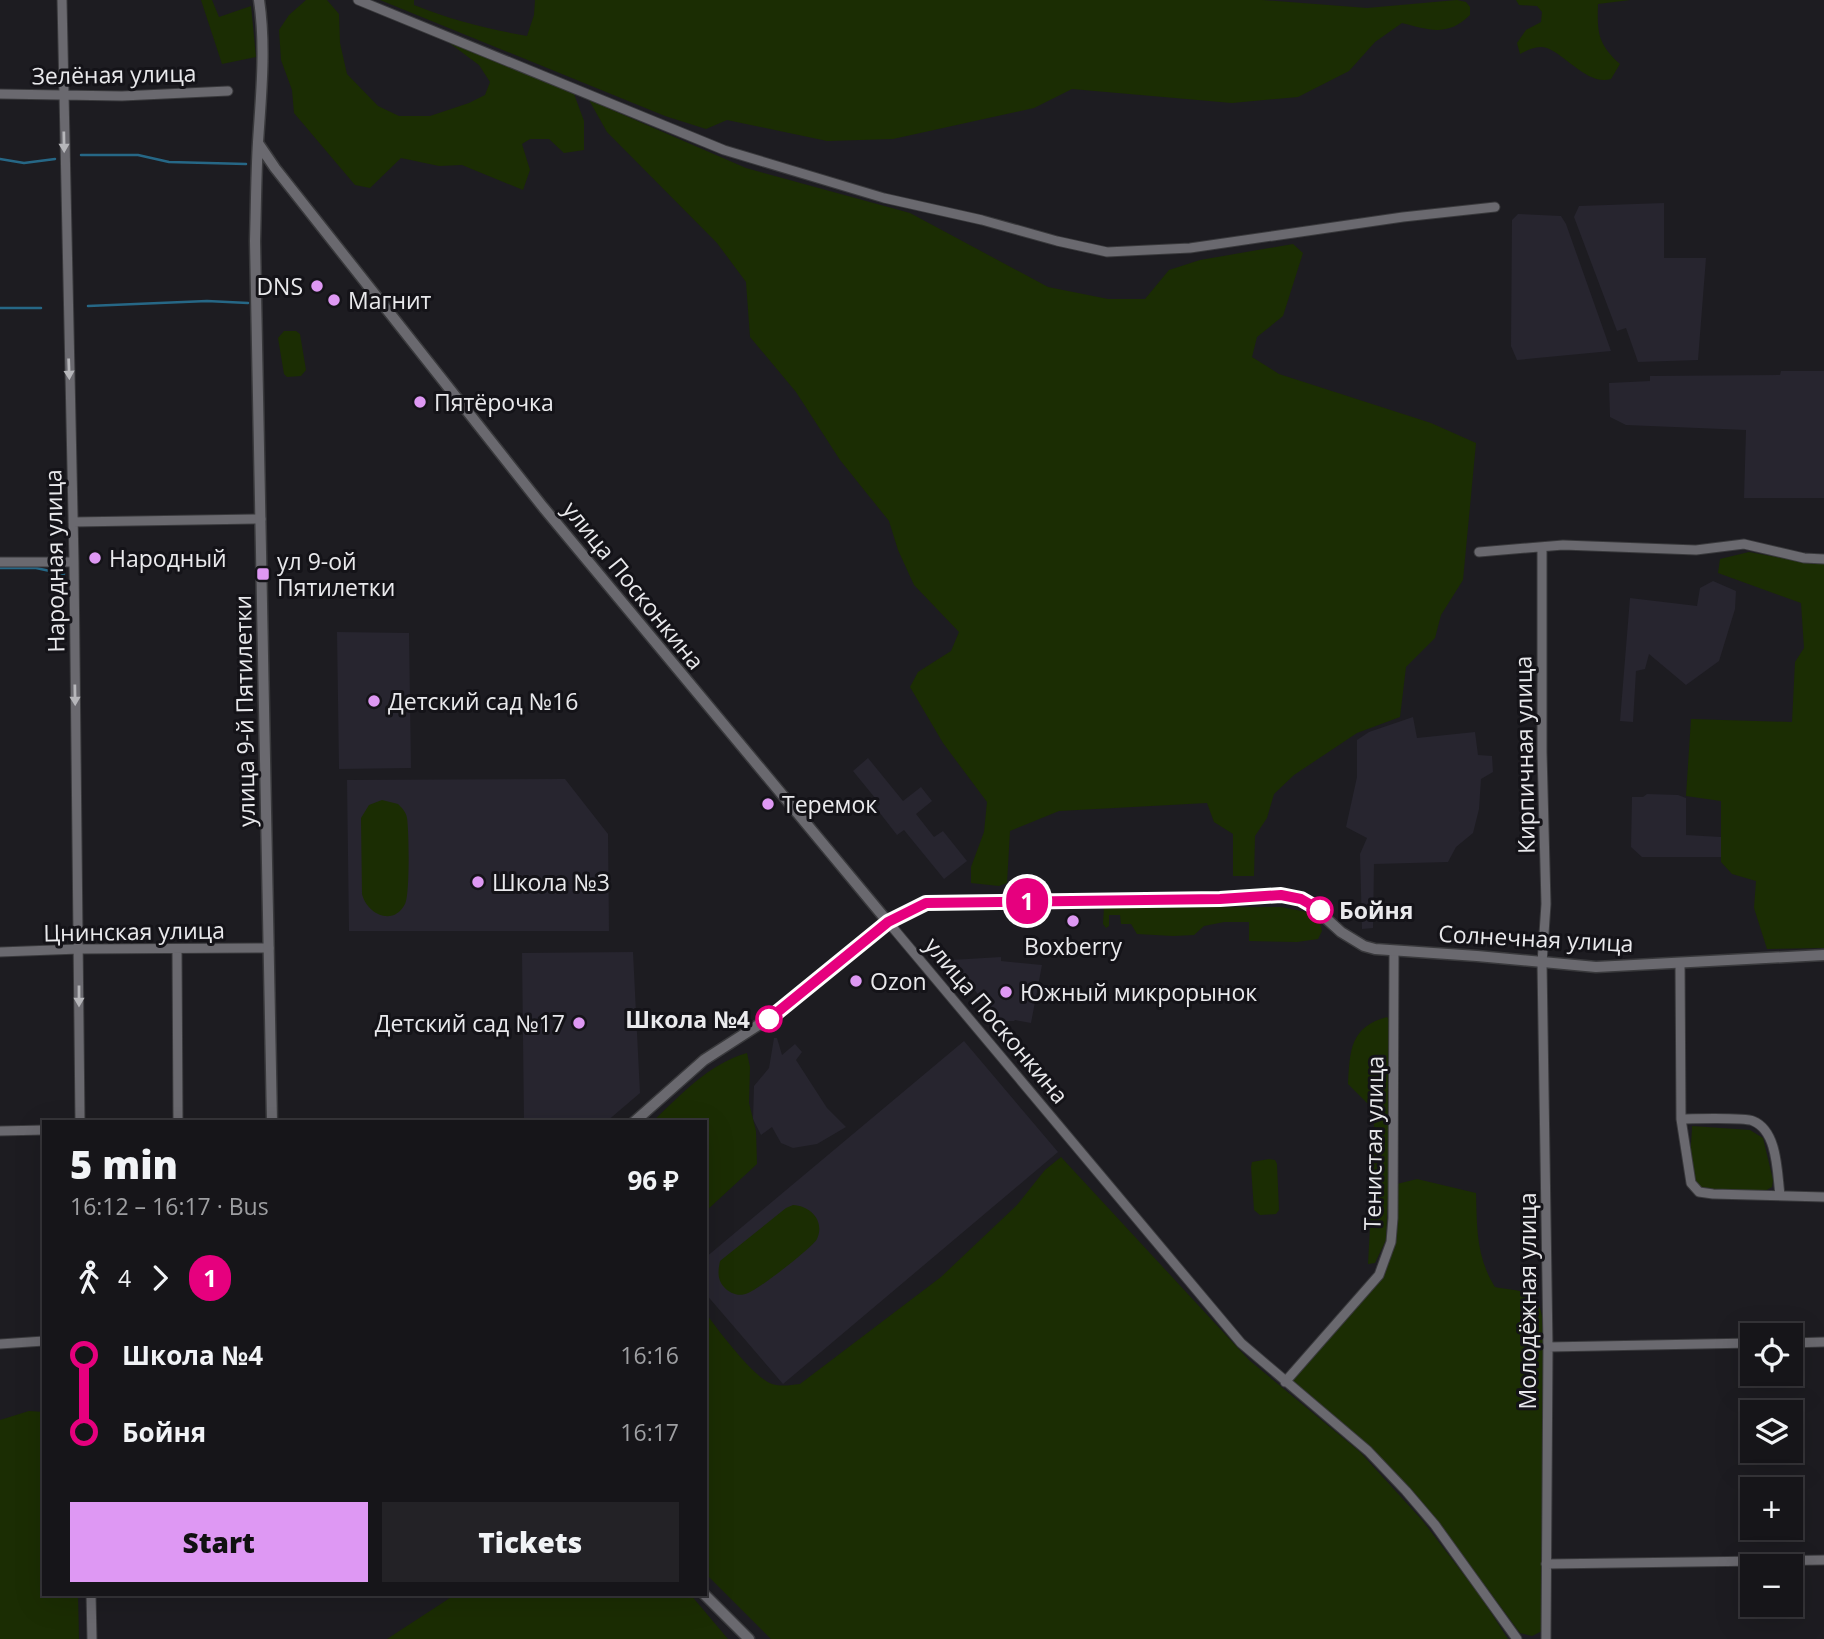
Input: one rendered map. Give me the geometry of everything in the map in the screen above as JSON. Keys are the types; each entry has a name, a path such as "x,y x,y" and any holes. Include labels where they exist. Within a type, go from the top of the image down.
{"street":[{"name":"Народная улица","path":"62,0 74,562 80,1120"},
{"name":"улица 9-й Пятилетки","path":"259,0 262,27 256,241 272,1120"},
{"path":"358,0 724,150 884,198 1107,252 1147,252 1403,217 1495,208"},
{"name":"Зелёная улица","path":"0,94 63,96 228,92"},
{"name":"улица Посконкина","path":"258,143 543,507 1241,1343 1388,1471 1435,1525 1517,1639"},
{"path":"73,522 261,519"},
{"path":"1479,552 1563,545 1696,550 1744,544 1804,558 1824,559"},
{"name":"Кирпичная улица","path":"1542,547 1546,904 1542,963"},
{"path":"0,562 74,562"},
{"name":"Солнечная улица","path":"636,1120 704,1060 780,1011 888,922 926,903 1220,899 1281,895 1314,905 1341,932 1364,946 1394,951 1597,967 1824,955"},
{"name":"Цнинская улица","path":"0,952 269,948"},
{"path":"177,949 178,1120"},
{"name":"Тенистая улица","path":"1285,1382 1380,1275 1388,1257 1393,1218 1394,951"},
{"name":"Молодёжная улица","path":"1542,963 1548,1348 1546,1639"},
{"path":"1680,963 1681,1119 1690,1183 1699,1192 1824,1196"},
{"path":"1681,1119 1752,1121 1767,1132 1773,1149 1780,1195"},
{"path":"0,1131 42,1130"},
{"path":"0,1344 42,1341"},
{"path":"1803,1343 1824,1342"},
{"path":"1548,1348 1740,1343"},
{"path":"1546,1564 1824,1560"},
{"path":"91,1596 92,1639"},
{"path":"706,1596 749,1639"}],"shaded area":[{"path":"1664,203 1664,258 1706,258 1698,360 1638,362 1626,328 1617,331 1574,217 1579,206"},
{"path":"1518,214 1561,216 1611,351 1517,360 1511,346 1512,220"},
{"path":"1781,371 1824,371 1824,498 1744,498 1746,430 1626,425 1610,417 1609,383 1650,381 1650,376 1780,375"},
{"path":"1713,581 1736,591 1735,609 1719,661 1686,685 1649,654 1645,669 1636,671 1633,722 1620,721 1630,598 1697,606 1700,588"},
{"name":"Детский сад №16","path":"337,632 409,633 411,768 339,769"},
{"path":"1413,717 1417,738 1475,732 1478,755 1492,756 1493,772 1481,779 1479,809 1473,833 1456,847 1448,862 1374,864 1373,928 1362,929 1360,854 1367,838 1346,827 1357,777 1357,740 1369,732"},
{"path":"868,758 903,801 921,787 932,801 916,814 934,837 943,831 967,861 944,879 904,830 897,835 876,808 880,804 853,771"},
{"name":"Школа №3","path":"565,779 608,834 609,931 349,931 347,780"},
{"path":"1647,794 1678,795 1686,798 1686,835 1721,837 1721,857 1642,857 1631,847 1632,797 1643,797"},
{"name":"Детский сад №17","path":"633,952 640,1093 608,1120 524,1120 522,953"},
{"name":"Южный микрорынок","path":"1001,957 1001,961 1042,965 1031,1023 999,1021 951,960"},
{"path":"774,1038 777,1038 782,1055 795,1044 802,1052 796,1060 827,1108 846,1127 817,1144 793,1148 781,1143 772,1127 761,1135 753,1119 754,1086 769,1068"},
{"path":"964,1041 1058,1152 783,1384 707,1295 707,1256"}],"green space":[{"path":"201,0 212,0 219,17 251,6 256,57 222,64"},
{"path":"306,0 327,0 339,14 340,43 347,74 378,106 399,116 430,116 485,95 490,82 479,65 444,39 574,94 584,121 584,150 564,153 549,139 530,139 522,144 530,170 523,190 462,165 439,166 401,158 370,188 355,185 294,113 292,90 281,60 279,30 289,15"},
{"path":"380,0 414,0 414,5 442,15 527,36 534,15 535,0 1262,0 1367,8 1457,0 1466,2 1470,7 1470,15 1454,27 1438,30 1402,23 1375,42 1349,71 1298,97 1232,103 1072,89 1034,108 893,139 827,141 727,120 706,129 665,116"},
{"path":"1516,0 1630,0 1598,4 1600,37 1607,50 1620,64 1611,79 1594,78 1547,48 1536,48 1520,54 1517,43 1526,30 1541,22 1542,12 1537,6 1519,5"},
{"path":"589,100 746,168 910,213 1048,287 1108,299 1145,299 1169,270 1200,260 1293,244 1303,253 1283,316 1257,337 1252,357 1279,374 1431,423 1476,443 1463,580 1441,615 1435,638 1406,667 1400,717 1357,733 1294,775 1274,794 1267,818 1255,836 1254,876 1233,876 1233,834 1214,822 1207,803 1059,811 1010,831 1007,883 999,886 971,883 971,867 984,832 987,802 943,743 910,687 918,672 951,651 959,632 914,585 898,550 889,521 840,460 796,392 750,337 746,282 717,243 607,132"},
{"path":"284,331 296,331 300,334 306,370 301,376 287,377 284,374 278,338"},
{"path":"1749,552 1824,563 1824,948 1767,949 1754,908 1756,881 1732,874 1721,862 1721,801 1686,796 1691,719 1792,722 1795,662 1804,648 1801,603 1718,573 1720,559"},
{"path":"382,800 398,804 404,810 408,835 407,898 400,911 387,916 369,907 362,894 361,818 369,805"},
{"path":"1281,907 1312,913 1319,919 1322,931 1318,939 1297,942 1249,941 1249,922 1224,922 1204,926 1194,935 1173,936 1137,934 1131,924 1121,924 1120,915 1109,915 1109,926 1106,928 1103,924 1104,908"},
{"path":"1387,1017 1390,1021 1390,1151 1386,1240 1375,1263 1368,1264 1375,1134 1372,1108 1348,1084 1354,1042 1366,1027"},
{"path":"747,1053 750,1067 749,1103 756,1131 757,1164 707,1210 707,1120 654,1120 707,1073"},
{"path":"1692,1126 1750,1130 1763,1138 1773,1180 1772,1187 1761,1193 1701,1189 1696,1184 1691,1169"},
{"path":"1061,1157 1249,1360 1360,1452 1422,1520 1481,1597 1508,1639 771,1639 707,1575 707,1315 736,1352 764,1380 786,1386 800,1384 941,1277 1017,1205 1045,1170"},
{"path":"1275,1160 1277,1164 1279,1210 1276,1214 1260,1215 1254,1210 1251,1167 1252,1162"},
{"path":"1417,1179 1476,1193 1481,1253 1495,1287 1530,1295 1536,1300 1542,1314 1542,1631 1532,1636 1520,1633 1411,1489 1380,1457 1289,1378 1384,1266 1393,1185"},
{"path":"793,1205 811,1211 815,1216 819,1226 817,1239 796,1259 754,1290 738,1295 726,1289 719,1278 720,1261"},
{"path":"29,1411 42,1412 42,1596 78,1596 79,1639 0,1639 0,1420"},
{"path":"453,1596 692,1596 728,1639 387,1639"}],"waterway":[{"path":"81,155 138,155 169,162 246,164"},
{"path":"0,159 24,163 55,159"},
{"path":"88,306 207,301 248,303"},
{"path":"0,308 41,308"},
{"path":"0,568 36,568 64,574"}],"bus line":[{"name":"1","path":"769,1019 888,922 926,903 1220,899 1281,895 1301,899 1320,910"}],"place":[{"name":"DNS","path":"317,286"},
{"name":"Магнит","path":"334,300"},
{"name":"Пятёрочка","path":"420,402"},
{"name":"Народный","path":"95,558"},
{"name":"ул 9-ой Пятилетки","path":"263,574"},
{"name":"Детский сад №16","path":"374,701"},
{"name":"Теремок","path":"768,804"},
{"name":"Школа №3","path":"478,882"},
{"name":"Бойня","path":"1320,910"},
{"name":"Boxberry","path":"1073,921"},
{"name":"Ozon","path":"856,981"},
{"name":"Южный микрорынок","path":"1006,992"},
{"name":"Школа №4","path":"769,1019"},
{"name":"Детский сад №17","path":"579,1023"}]}
